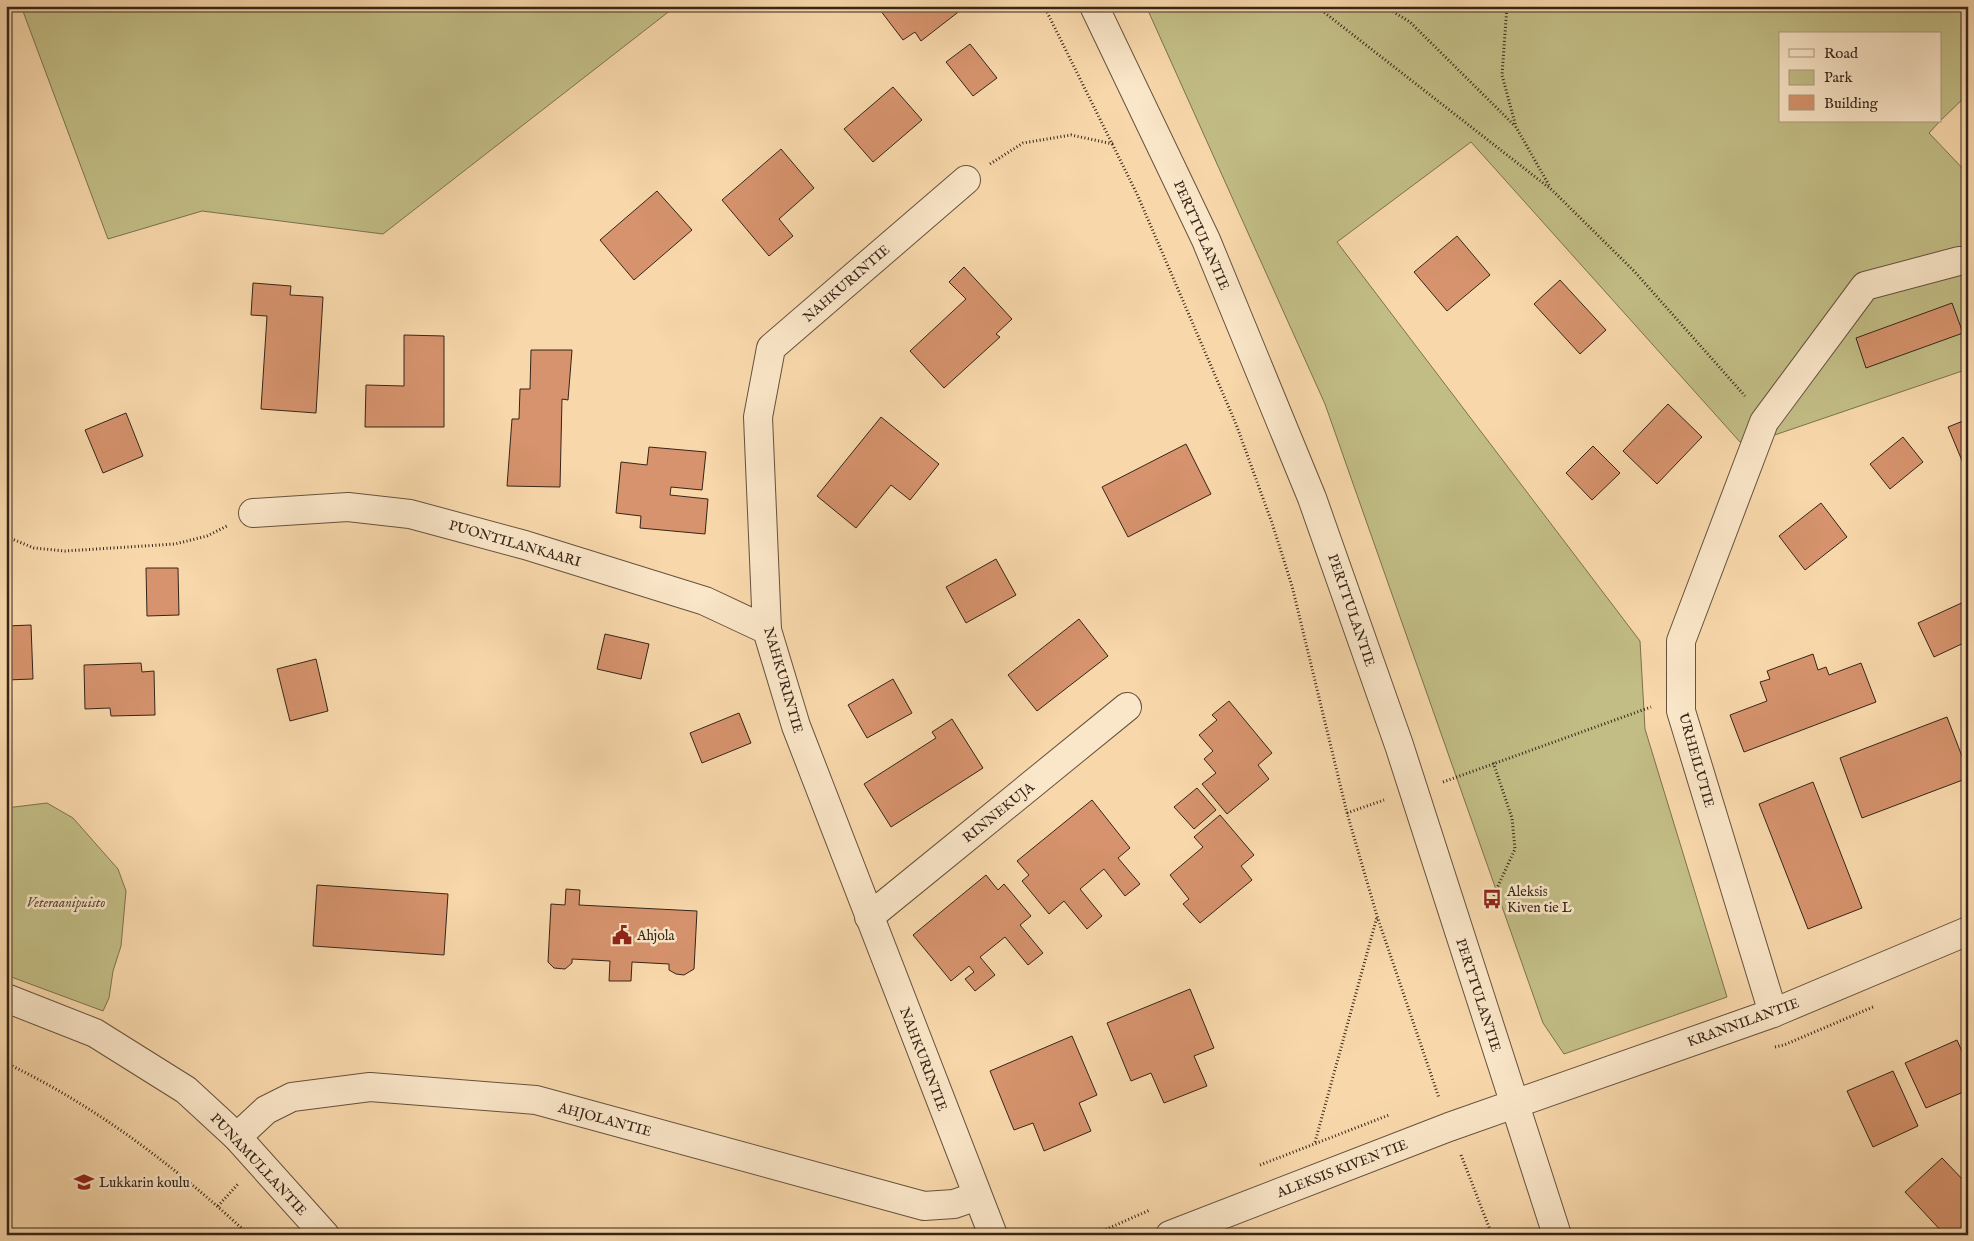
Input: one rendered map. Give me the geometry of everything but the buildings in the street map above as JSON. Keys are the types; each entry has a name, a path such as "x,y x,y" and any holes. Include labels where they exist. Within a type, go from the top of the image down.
{"street":[{"name":"PERTTULANTIE","path":"1094,6 1206,240 1312,498 1399,745 1558,1235"},
{"name":"NAHKURINTIE","path":"966,180 771,348 758,417 767,630 796,726 993,1235"},
{"name":"URHEILUTIE","path":"1773,1013 1681,711 1681,641 1764,422 1865,286 1959,261 1968,261"},
{"name":"PUONTILANKAARI","path":"253,513 348,507 410,514 526,544 705,601 767,630"},
{"name":"RINNEKUJA","path":"869,917 1127,707"},
{"name":"KRANNILANTIE","path":"1514,1103 1773,1013 1968,931"},
{"name":"PUNAMULLANTIE","path":"6,998 95,1033 186,1090 237,1137 325,1235"},
{"name":"AHJOLANTIE","path":"237,1137 266,1110 292,1097 370,1088 536,1100 924,1206 954,1204 977,1196"},
{"name":"ALEKSIS KIVEN TIE","path":"1170,1235 1449,1126 1514,1103"}],"path":[{"path":"1044,6 1138,194 1236,424 1272,523 1292,586 1347,813 1377,916 1449,1126 1492,1235"},
{"path":"1316,6 1552,190 1634,271 1754,406 1764,422"},
{"path":"1384,6 1410,22 1516,127"},
{"path":"1507,6 1502,75 1516,127 1552,190"},
{"path":"966,180 1023,143 1071,135 1113,144"},
{"path":"6,533 12,539 34,548 64,551 175,544 207,536 253,513"},
{"path":"1440,783 1493,762 1657,704"},
{"path":"1492,899 1515,849 1512,818 1493,762"},
{"path":"1347,813 1387,799"},
{"path":"1315,1142 1377,916"},
{"path":"6,1063 46,1082 139,1142 218,1206 249,1235"}],"green space":[{"path":"21,6 676,6 383,234 202,211 108,239"},
{"path":"1146,6 1968,6 1968,94 1942,119 1942,32 1779,32 1779,122 1939,122 1929,133 1968,174 1968,369 1757,441 1740,442 1471,142 1337,242 1640,641 1645,729 1727,997 1564,1054 1543,1023 1325,404"},
{"name":"Veteraanipuisto","path":"47,803 73,818 118,869 126,891 121,946 113,971 109,998 103,1011 6,975 6,808"}],"place":[{"name":"Aleksis Kiven tie L","path":"1492,899"},
{"name":"Ahjola","path":"622,935"},
{"name":"Lukkarin koulu","path":"84,1182"}]}
